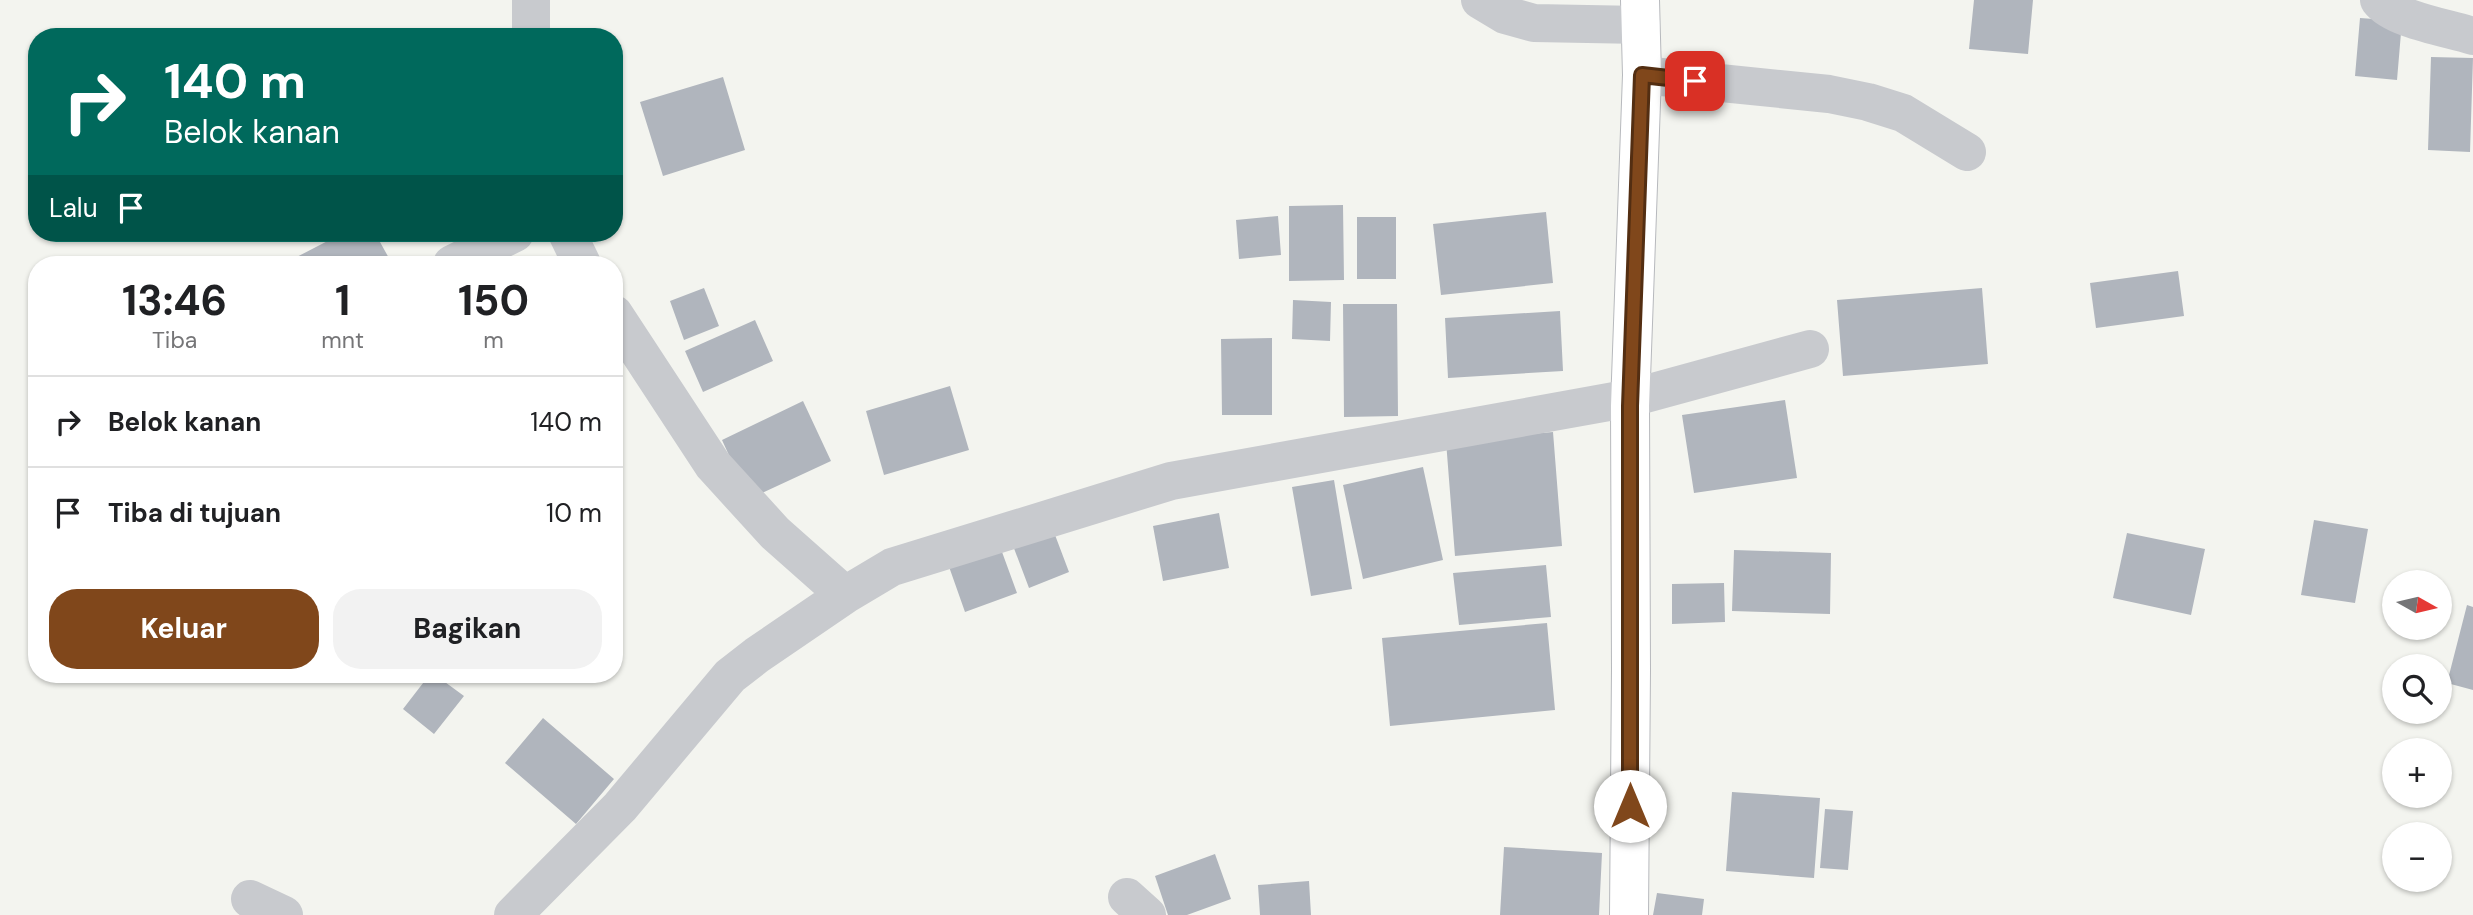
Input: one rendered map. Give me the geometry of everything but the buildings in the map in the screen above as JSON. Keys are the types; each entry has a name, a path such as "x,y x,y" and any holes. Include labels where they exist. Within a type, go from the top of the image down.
{"highway":[{"path":"1629,915 1630,398 1642,75 1641,12"}],"street":[{"path":"531,0 531,28"},
{"path":"1480,0 1505,15 1534,23 1641,12"},
{"path":"2379,0 2383,6 2396,13 2473,36"},
{"path":"1642,75 1829,94 1868,102 1903,113 1967,152"},
{"path":"468,256 497,242"},
{"path":"623,328 713,465 775,533 845,595"},
{"path":"513,915 620,807 730,676 845,595 892,567 1171,481 1630,398 1810,349"},
{"path":"250,899 284,915"}],"route":[{"path":"1630,806 1630,406 1642,75 1695,81"}]}
